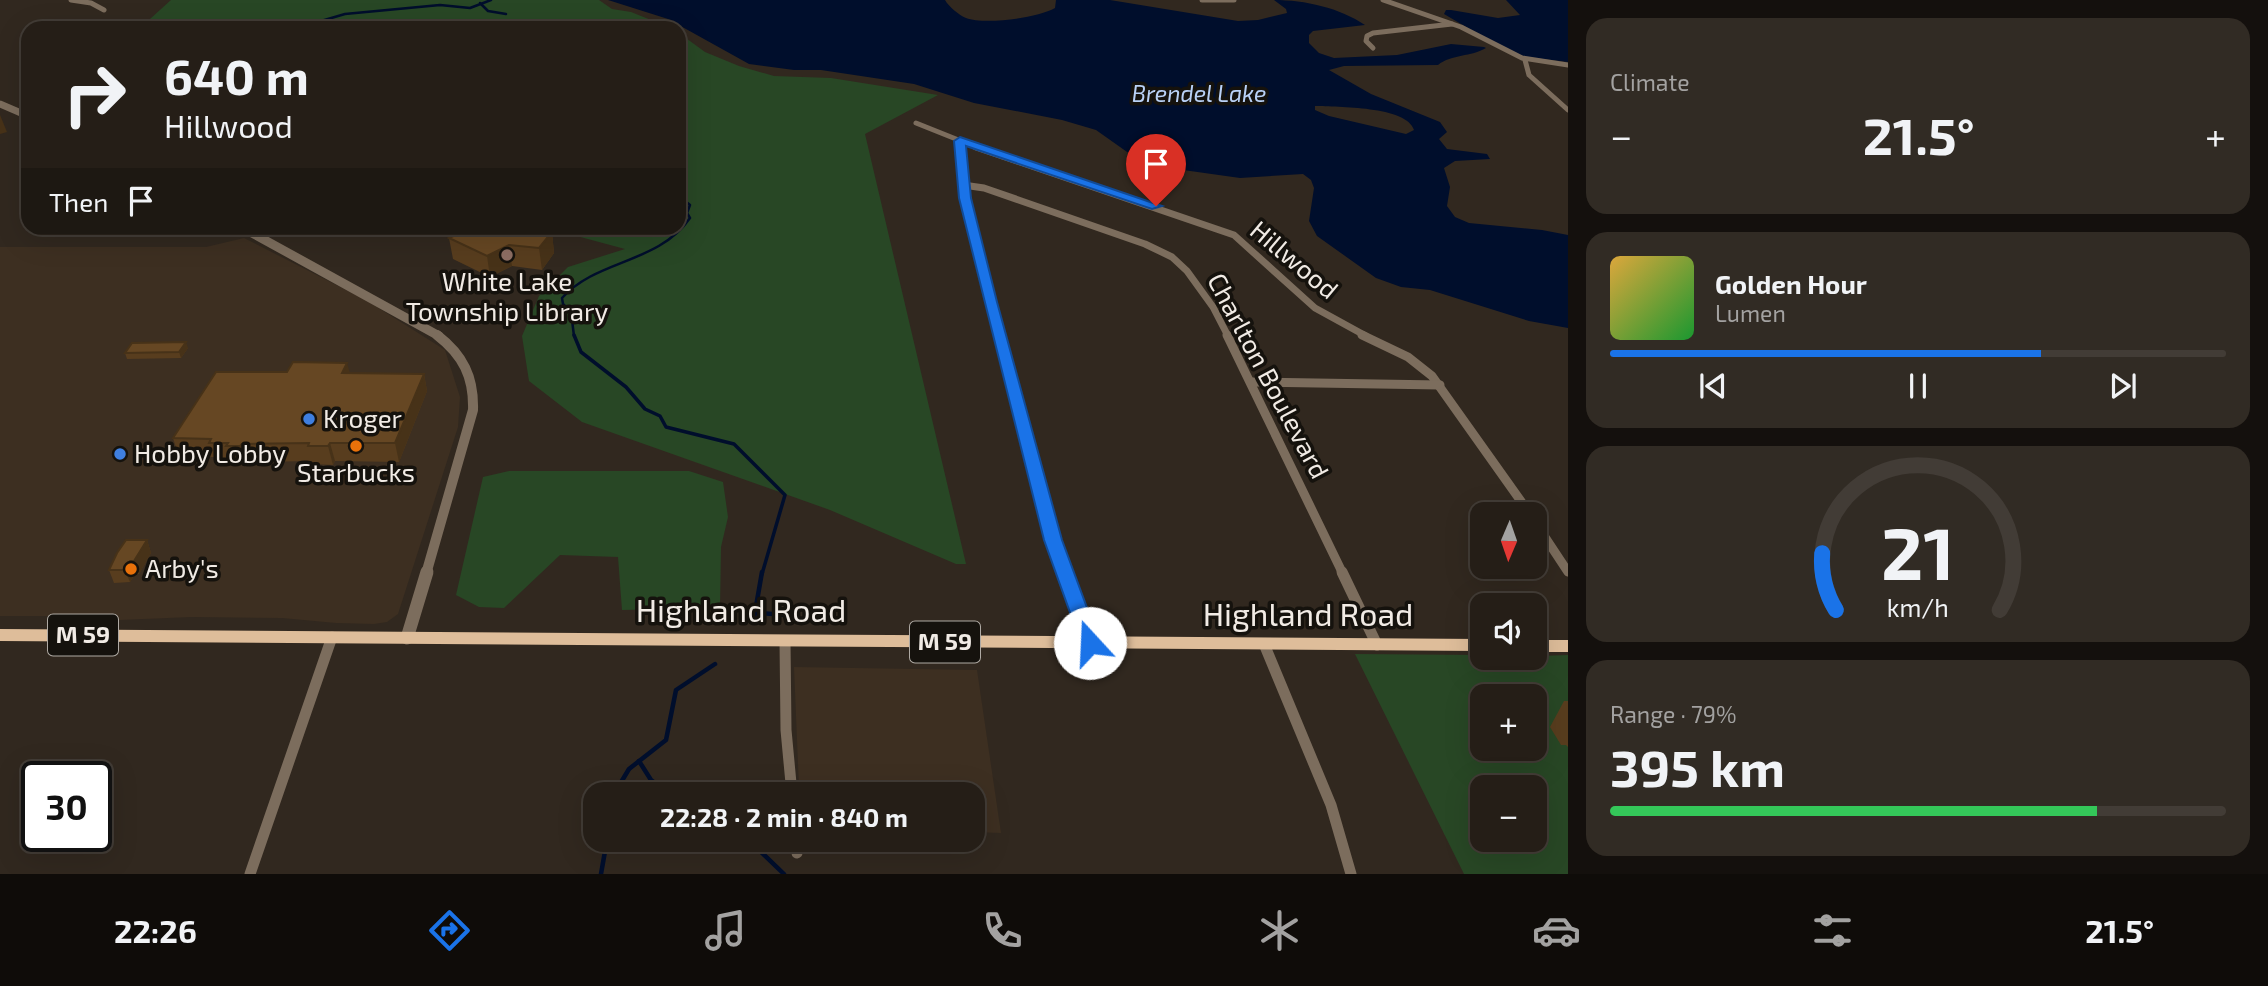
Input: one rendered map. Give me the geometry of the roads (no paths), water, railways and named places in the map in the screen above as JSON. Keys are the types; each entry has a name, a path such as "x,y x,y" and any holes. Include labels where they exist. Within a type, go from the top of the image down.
{"highway":[{"name":"Highland Road","path":"0,635 1470,645"},
{"path":"1547,646 1568,646"}],"street":[{"path":"71,0 91,3 104,10"},
{"path":"1202,0 1234,0"},
{"path":"1383,0 1454,24 1525,60 1568,65"},
{"path":"1394,4 1410,0"},
{"path":"1373,48 1366,41 1367,36 1373,33 1454,24"},
{"path":"1525,60 1529,75 1568,110"},
{"path":"0,104 21,113"},
{"name":"Hillwood","path":"916,123 960,141 1226,230 1315,308 1424,368 1440,385 1522,502"},
{"path":"960,141 963,185 990,302 1053,540 1090,643"},
{"name":"Charlton Boulevard","path":"963,185 977,186 1145,244 1172,257 1201,287 1252,382 1377,645"},
{"path":"256,235 432,331 458,354 471,375 475,396 471,426 407,638"},
{"path":"1252,382 1440,385"},
{"path":"1547,540 1568,572"},
{"path":"250,874 332,637"},
{"path":"785,641 786,730 791,782"},
{"path":"1264,645 1331,805 1352,874"}],"water":[{"name":"Brendel Lake","path":"608,0 945,0 963,17 985,21 1047,12 1055,8 1056,0 1110,0 1238,21 1258,20 1287,13 1286,9 1274,0 1286,0 1333,10 1365,25 1313,31 1309,35 1309,43 1319,53 1334,58 1397,55 1451,44 1484,47 1486,48 1443,61 1438,65 1344,66 1329,70 1371,94 1440,122 1447,132 1439,139 1447,149 1487,154 1490,159 1455,161 1444,168 1450,187 1447,206 1455,217 1469,223 1568,235 1568,328 1529,321 1430,290 1401,287 1376,278 1317,236 1309,221 1314,188 1311,180 1303,174 1240,178 1169,168 1137,159 1096,130 1062,120 974,103 914,84 821,70 794,70 749,64 686,29 686,21 672,21","holes":["1315,106 1354,108 1399,116 1409,122 1414,130 1406,134 1329,116 1315,110"]},
{"path":"1506,0 1568,0 1568,62 1526,57 1502,48 1444,14 1446,10 1451,10 1498,18 1520,15"}],"waterway":[{"path":"481,4 491,0"},
{"path":"321,21 345,14 440,5 470,8 481,4"},
{"path":"481,4 488,11 506,14"},
{"path":"686,202 690,205 687,213 690,218 686,223"},
{"path":"574,336 571,312 563,304 562,298 576,285 592,276 645,253 674,235"},
{"path":"574,335 581,352 626,387 645,409 660,416 666,427 734,444 785,495 762,574"},
{"path":"754,618 762,572"},
{"path":"757,613 788,615"},
{"path":"639,761 666,740 676,690 715,664"},
{"path":"621,782 629,769 639,761"},
{"path":"639,761 654,782"},
{"path":"601,874 605,852"},
{"path":"761,852 784,874"}],"place":[{"name":"White Lake Township Library","path":"507,255"},
{"name":"Kroger","path":"309,419"},
{"name":"Starbucks","path":"356,446"},
{"name":"Hobby Lobby","path":"120,454"},
{"name":"Arby's","path":"131,569"}]}
